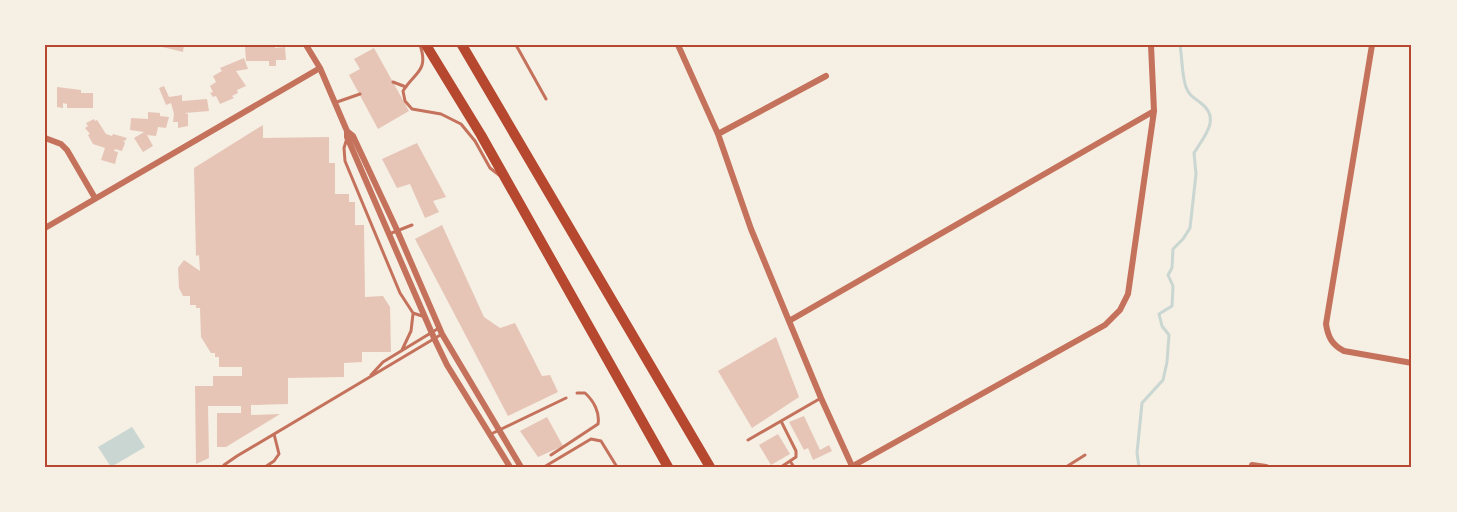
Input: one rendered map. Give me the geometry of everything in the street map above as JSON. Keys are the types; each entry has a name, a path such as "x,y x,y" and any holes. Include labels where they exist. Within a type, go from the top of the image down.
{"main road":[{"path":"426,45 506,180 668,467"},
{"path":"462,45 710,467"}],"street":[{"path":"306,45 320,68 388,234 447,365 510,467"},
{"path":"678,45 718,134 751,230 852,467 1104,325 1120,310 1128,294 1154,111 1151,45"},
{"path":"1372,45 1326,324 1331,340 1336,347 1344,351 1412,363"},
{"path":"45,228 320,68"},
{"path":"718,134 826,76"},
{"path":"789,321 1154,111"},
{"path":"347,134 353,136 397,230 440,331 521,467"},
{"path":"45,138 61,144 67,150 95,198"},
{"path":"1252,465 1266,467"}],"lane":[{"path":"420,45 423,56 422,68 403,94 409,107 414,110 441,114 461,124 475,141 490,168 506,180"},
{"path":"516,45 546,99"},
{"path":"393,82 399,82 406,87"},
{"path":"335,103 360,94"},
{"path":"347,134 344,148 345,161 400,293 413,313 411,331 402,351"},
{"path":"388,234 412,225"},
{"path":"413,313 424,316"},
{"path":"370,377 383,362 440,331"},
{"path":"223,466 370,377 440,331"},
{"path":"551,455 598,424 599,415 590,398 585,393 577,393"},
{"path":"489,435 566,398"},
{"path":"748,440 821,398"},
{"path":"781,421 796,451 796,457 781,467"},
{"path":"265,467 279,454 274,434"},
{"path":"545,467 591,439 598,439 616,467"},
{"path":"1065,467 1085,455"},
{"path":"790,461 794,467"}],"shaded area":[{"path":"132,427 145,447 111,467 98,447"}],"building":[{"path":"154,45 184,45 183,52"},
{"path":"267,45 275,45 275,48 285,47 286,60 276,60 276,66 269,66 269,61 246,61 245,47 267,47"},
{"path":"374,48 409,111 378,129 349,75 360,69 354,59"},
{"path":"244,58 248,69 236,71 246,86 237,90 238,93 232,96 234,98 220,104 216,96 213,97 210,93 213,92 210,86 216,82 213,76 222,71 220,68"},
{"path":"164,86 169,97 182,95 182,101 207,99 209,111 185,113 188,114 188,126 178,128 178,122 173,122 174,114 171,103 166,105 159,88"},
{"path":"57,87 81,90 81,93 93,93 93,108 67,108 67,104 63,103 63,108 57,107"},
{"path":"148,112 160,113 160,116 169,117 166,128 158,127 156,136 147,135 153,146 143,152 134,138 144,132 130,130 131,118 148,119"},
{"path":"94,119 106,134 127,138 123,140 125,143 122,151 115,149 114,151 118,152 115,164 101,160 105,148 93,144 88,135 90,134 85,128 88,126 86,123"},
{"path":"263,125 263,138 329,137 329,163 335,163 335,194 349,194 349,202 355,202 355,225 364,225 365,297 383,296 390,307 391,352 362,352 362,362 344,363 344,377 288,378 288,404 251,405 251,415 280,414 226,447 217,447 217,413 241,413 241,406 208,406 209,458 196,464 195,386 213,386 213,376 242,376 242,367 219,367 219,357 211,353 201,337 200,308 190,305 190,296 183,296 179,288 178,268 184,260 200,271 199,255 196,256 194,168"},
{"path":"417,143 446,197 433,201 439,212 425,218 410,184 397,188 382,159"},
{"path":"442,225 484,317 500,328 515,323 542,376 550,375 558,392 508,416 415,239"},
{"path":"776,337 799,397 752,428 718,371"},
{"path":"804,416 820,450 829,445 832,451 813,460 808,448 804,450 789,422"},
{"path":"547,417 563,446 538,457 520,431"},
{"path":"778,434 790,454 771,465 759,445"}],"waterway":[{"path":"1139,467 1137,453 1142,403 1163,380 1167,362 1169,335 1162,326 1159,314 1172,306 1173,286 1168,275 1172,268 1173,249 1190,228 1196,174 1194,153 1210,122 1207,110 1187,90 1180,45"}]}
